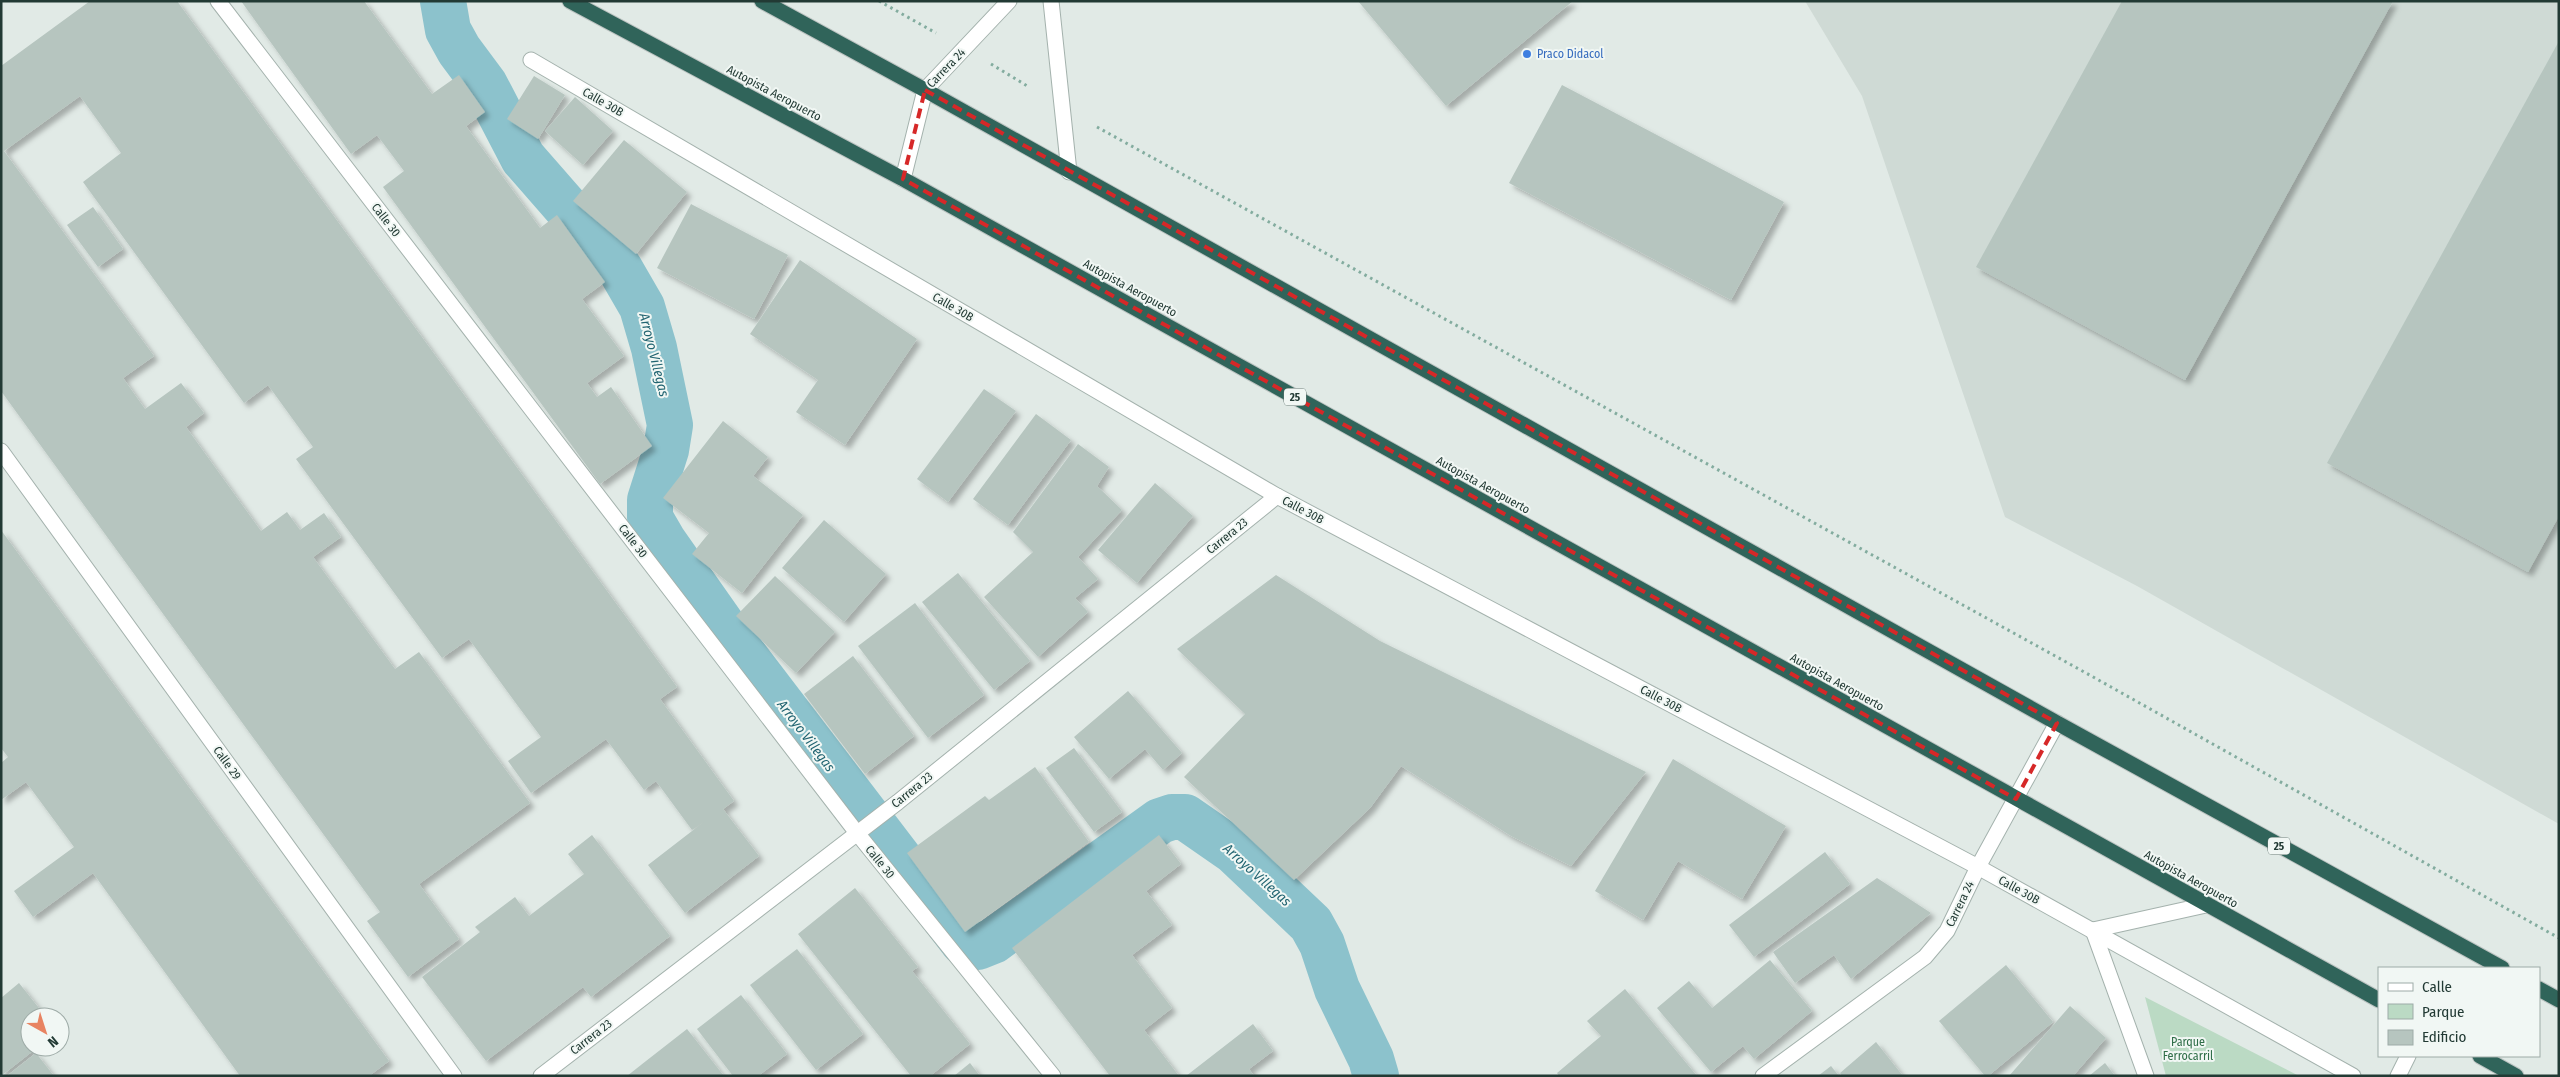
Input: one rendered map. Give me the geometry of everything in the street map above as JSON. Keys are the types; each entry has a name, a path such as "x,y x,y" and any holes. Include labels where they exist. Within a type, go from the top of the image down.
{"highway":[{"name":"Autopista Aeropuerto","path":"570,1 902,178 2378,999"},
{"name":"25","path":"762,1 925,90 2057,723 2500,967"},
{"path":"2540,990 2559,1000"},
{"path":"2482,1057 2516,1076"}],"street":[{"name":"Calle 30","path":"218,1 1053,1076"},
{"name":"Carrera 24","path":"902,178 925,90 1009,1"},
{"path":"1051,1 1069,172"},
{"name":"Calle 30B","path":"531,60 1277,496 1978,867 2353,1076"},
{"name":"Calle 29","path":"1,451 454,1076"},
{"name":"Carrera 23","path":"541,1076 898,802 1277,496"},
{"name":"Carrera 24","path":"1763,1076 1925,957 1947,931 1978,867 2057,723"},
{"path":"2146,1076 2092,930 2206,905"},
{"path":"2398,1076 2408,1057"}],"path":[{"path":"879,1 965,48 1062,108 2077,668 2559,938"}],"highlighted area":[{"path":"925,90 2057,723 2016,799 903,179"}],"shaded area":[{"path":"1805,1 2559,1 2559,824 2137,586 2005,517 1862,96"}],"green space":[{"name":"Parque Ferrocarril","path":"2145,997 2299,1076 2166,1076"}],"building":[{"path":"90,1 177,1 677,687 660,699 734,801 723,809 759,856 685,913 648,865 705,821 692,830 656,781 644,790 606,739 531,793 508,761 541,737 469,639 442,658 296,459 313,447 268,385 244,403 83,182 121,153 80,96 4,151 154,356 123,378 145,409 181,383 204,413 186,427 261,531 287,512 300,530 324,513 341,537 313,557 395,669 419,652 530,803 419,884 459,939 408,977 367,921 380,912 1,391 1,66"},
{"path":"241,1 364,1 432,94 459,75 485,112 466,126 540,228 557,215 605,282 582,299 624,356 587,383 597,397 611,387 652,446 600,484 383,187 404,171 377,135 351,154"},
{"path":"1358,1 1573,1 1446,106"},
{"path":"2122,1 2393,1 2185,380 1976,267"},
{"path":"2559,41 2559,516 2528,572 2327,463"},
{"path":"534,76 565,95 538,139 507,119"},
{"path":"1562,85 1784,202 1731,300 1509,183"},
{"path":"575,97 613,131 583,165 545,131"},
{"path":"624,140 687,192 636,254 573,201"},
{"path":"691,204 788,255 754,319 657,268"},
{"path":"93,207 123,249 98,267 67,225"},
{"path":"800,260 917,339 845,445 796,412 818,380 750,334"},
{"path":"984,389 1016,411 948,502 917,479"},
{"path":"1036,414 1071,440 1008,525 973,499"},
{"path":"723,421 768,457 753,476 803,515 742,593 692,554 709,533 663,498"},
{"path":"1078,444 1109,467 1097,486 1122,510 1078,557 1098,579 1075,598 1088,612 1038,657 984,597 1033,552 1013,532"},
{"path":"1155,483 1193,516 1137,583 1098,550"},
{"path":"824,520 886,574 844,622 782,568"},
{"path":"1,530 389,1061 369,1076 240,1076 93,873 33,917 14,891 74,847 26,782 1,800 1,763 8,757 1,748"},
{"path":"958,573 1030,661 994,690 922,602"},
{"path":"1276,575 1380,641 1646,772 1571,866 1511,836 1401,766 1370,808 1294,880 1184,777 1245,714 1177,649"},
{"path":"775,576 835,632 796,673 736,616"},
{"path":"915,603 984,695 928,738 858,646"},
{"path":"853,656 914,736 865,774 804,694"},
{"path":"1128,691 1182,753 1163,770 1145,749 1109,779 1074,737"},
{"path":"1074,748 1122,812 1094,832 1046,768"},
{"path":"1673,759 1786,826 1742,899 1678,861 1643,920 1595,891"},
{"path":"1035,767 1089,842 965,932 907,853 985,796 989,800"},
{"path":"592,835 670,936 591,997 583,987 486,1061 422,977 480,932 475,927 515,897 529,916 584,874 568,854"},
{"path":"1159,835 1181,864 1146,891 1172,925 1132,955 1172,1008 1144,1030 1179,1076 1110,1076 1012,948"},
{"path":"1825,852 1850,884 1754,957 1729,925"},
{"path":"1877,878 1931,913 1851,979 1834,955 1795,983 1773,952"},
{"path":"855,888 918,967 912,971 970,1044 930,1076 911,1076 798,934"},
{"path":"797,949 863,1034 816,1070 750,985"},
{"path":"1770,960 1812,1011 1754,1059 1743,1046 1711,1072 1657,1008 1689,981 1712,1008"},
{"path":"2006,965 2053,1022 1988,1076 1985,1076 1939,1021"},
{"path":"19,983 38,1007 20,1007 20,1057 25,1057 1,1076 1,998"},
{"path":"1625,989 1697,1076 1559,1076 1557,1073 1601,1036 1587,1021"},
{"path":"741,995 787,1054 758,1076 733,1076 697,1029"},
{"path":"2070,1006 2106,1038 2073,1076 2009,1076"},
{"path":"1253,1024 1273,1051 1249,1069 1254,1076 1186,1076"},
{"path":"687,1029 724,1076 627,1076 646,1061"},
{"path":"1876,1042 1903,1076 1842,1076 1840,1073"},
{"path":"31,1057 39,1057 54,1076 7,1076"},
{"path":"970,1063 980,1076 954,1076"},
{"path":"2105,1063 2115,1076 2089,1076"},
{"path":"1831,1066 1839,1076 1818,1076"}],"waterway":[{"name":"Arroyo Villegas","path":"443,1 448,30 459,50 485,85 523,158 620,269 642,307 654,348 670,425 666,450 650,500 650,518 664,542 737,646 963,942 978,947 993,941 1160,821 1172,817 1185,817 1234,851 1311,924 1322,944 1337,989 1371,1059 1376,1076"}],"place":[{"name":"Praco Didacol","path":"1527,54"}]}
